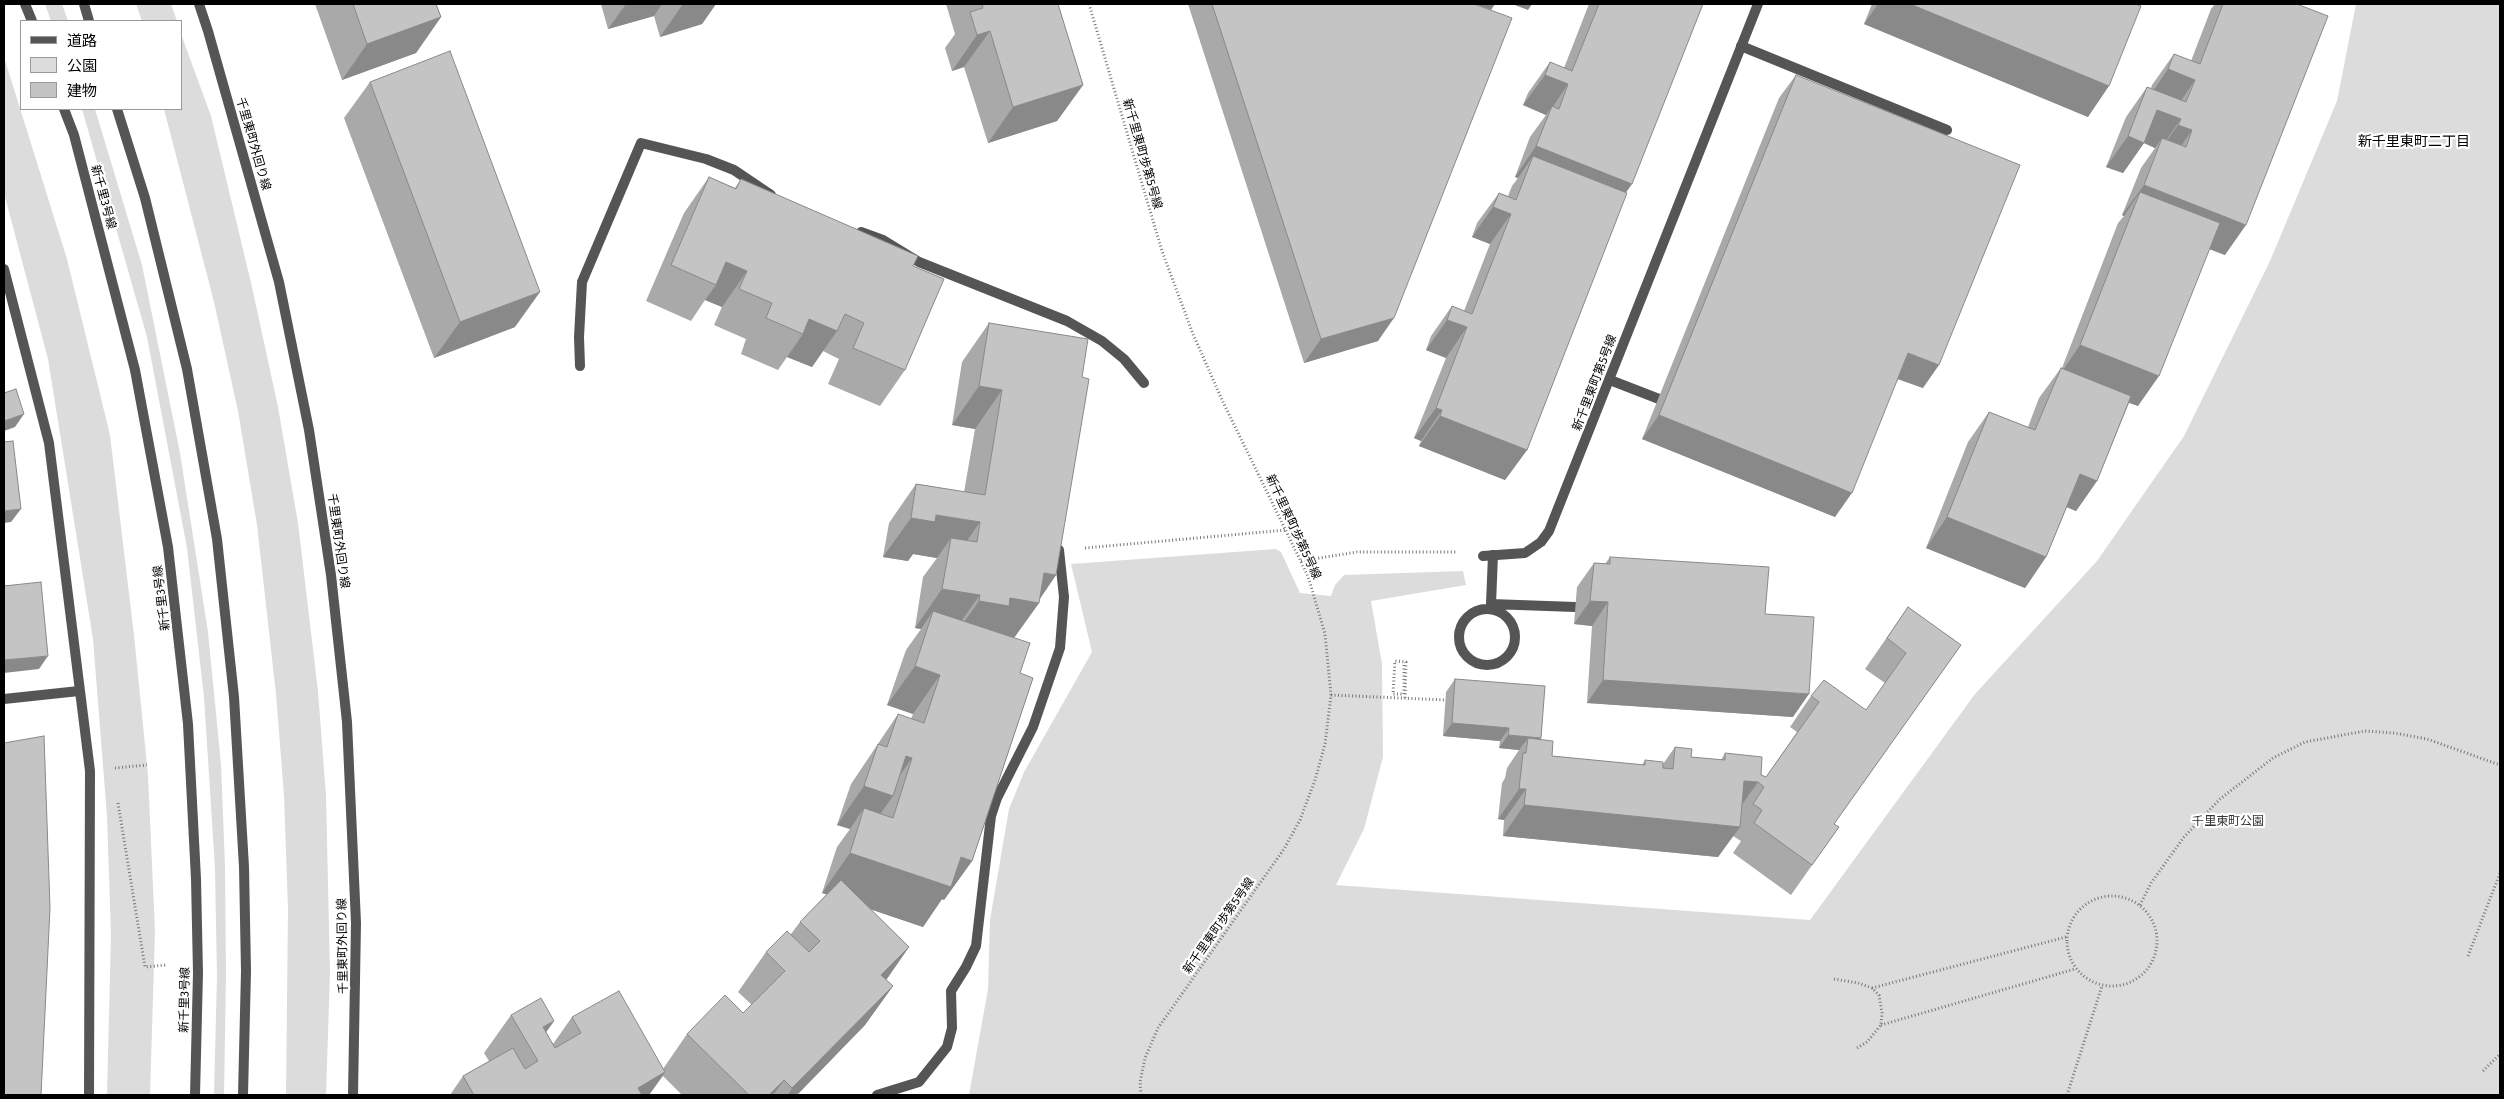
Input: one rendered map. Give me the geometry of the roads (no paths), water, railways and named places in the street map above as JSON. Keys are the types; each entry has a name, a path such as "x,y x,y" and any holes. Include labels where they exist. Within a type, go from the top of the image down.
{"street":[{"path":"25,4 32,20"},
{"path":"84,4 89,20"},
{"name":"千里東町外回り線","path":"199,4 278,282 309,430 331,575 347,722 356,923 353,1095"},
{"name":"新千里東町第5号線","path":"1492,607 1488,555 1525,553 1542,542 1549,531 1758,4"},
{"path":"1741,46 1834,88 1947,130"},
{"name":"新千里3号線","path":"64,110 74,134 135,370 168,547 188,724 195,860 198,973 195,1095"},
{"path":"117,110 145,198 187,369 217,539 234,697 244,867 246,971 243,1095"},
{"path":"580,366 579,337 582,282 641,143 706,159 734,170 778,199"},
{"path":"847,227 883,240 919,262 1067,321 1102,341 1124,359 1144,383"},
{"path":"4,269 49,443 90,771 89,1095"},
{"path":"1610,380 1659,399"},
{"path":"877,1095 919,1082 947,1047 952,1028 951,991 976,946 991,816 996,798 1033,728 1060,648 1064,597 1059,550"},
{"path":"1492,607 1511,622 1515,642 1503,660 1492,664 1481,664 1472,660 1464,652 1460,642 1460,631 1464,621 1471,613 1492,607 1575,607"},
{"path":"4,699 79,691"}],"district":[{"name":"新千里東町二丁目","path":"2414,142"}],"park label":[{"name":"千里東町公園","path":"2228,822"}]}
